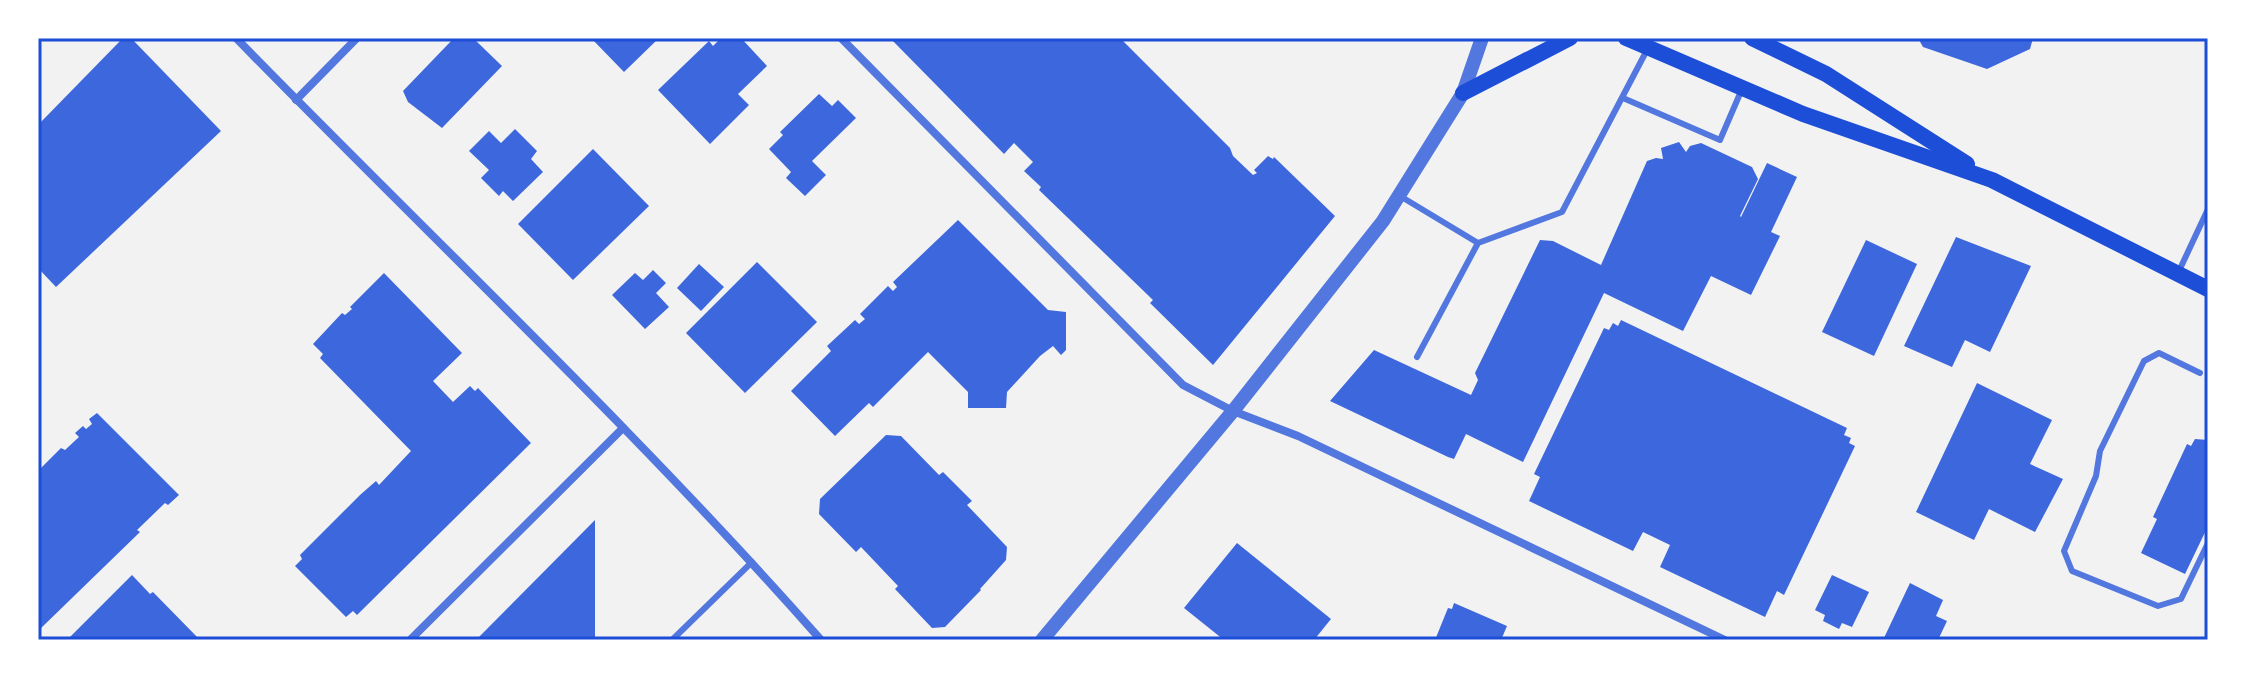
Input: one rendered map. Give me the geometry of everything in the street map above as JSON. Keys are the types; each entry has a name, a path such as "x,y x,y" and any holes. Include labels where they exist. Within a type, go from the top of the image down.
{"main road":[{"path":"1463,93 1570,38"},
{"path":"1626,38 1803,114 1992,180"},
{"path":"1752,38 1826,74 1992,180 2208,289"}],"street":[{"path":"236,38 623,428 752,562 821,640"},
{"path":"296,100 357,38"},
{"path":"841,38 1183,385 1233,411 1298,436 1725,640"},
{"path":"1042,640 1233,411 1383,221 1463,93 1482,38"},
{"path":"410,640 623,428"}],"lane":[{"path":"1417,357 1478,243 1562,212 1648,48"},
{"path":"1623,98 1720,140 1742,88"},
{"path":"1400,196 1478,243"},
{"path":"2177,274 2208,209"},
{"path":"2200,373 2159,353 2144,361 2100,451 2096,476 2064,551 2072,571 2158,606 2181,599 2208,543"},
{"path":"672,640 752,562"}],"building":[{"path":"123,38 131,38 221,131 56,287 38,268 38,125"},
{"path":"454,38 473,38 502,66 442,128 408,102 403,91"},
{"path":"591,38 659,38 624,72"},
{"path":"721,38 741,38 767,66 738,94 749,105 710,144 658,90 709,41 713,46"},
{"path":"890,38 1120,38 1253,175 1268,156 1274,157 1335,216 1213,365 1150,303 1153,300 1039,190 1041,187 1024,171 1033,162 1014,143 1004,154"},
{"path":"1918,38 2033,38 2030,49 1987,69 1923,47"},
{"path":"819,94 832,106 838,100 856,118 812,161 826,175 805,196 786,178 791,172 769,149 783,135 780,132"},
{"path":"515,129 537,151 531,159 543,172 513,201 503,191 499,196 481,178 489,170 469,151 489,131 501,143"},
{"path":"1679,142 1686,152 1690,146 1701,143 1752,167 1758,179 1741,217 1767,163 1797,177 1771,232 1780,236 1751,295 1711,276 1683,331 1604,293 1523,462 1466,434 1454,459 1330,401 1374,350 1471,395 1478,380 1475,373 1540,240 1553,241 1601,265 1647,161 1663,159 1661,148"},
{"path":"593,149 649,206 573,280 518,224"},
{"path":"958,220 1048,310 1066,312 1066,350 1061,355 1053,346 1040,356 1007,392 1006,408 968,408 968,392 928,352 873,407 869,403 835,436 791,391 831,351 827,346 855,320 859,324 865,319 860,314 888,286 893,291 897,287 893,282"},
{"path":"1956,237 2031,266 1990,352 1965,340 1952,367 1904,346"},
{"path":"1866,240 1917,264 1874,356 1822,332"},
{"path":"757,262 817,322 745,393 686,333"},
{"path":"699,264 724,287 701,311 677,288"},
{"path":"653,270 666,283 656,293 669,307 645,329 612,295 635,273 643,280"},
{"path":"384,273 462,353 433,381 453,402 470,386 475,391 478,388 531,443 357,615 353,611 346,617 295,566 302,559 300,555 360,495 376,481 379,485 411,451 320,358 323,354 313,344 342,313 345,315 352,309 350,307"},
{"path":"1621,320 1847,428 1844,435 1851,438 1849,443 1855,446 1784,595 1777,591 1765,617 1660,567 1670,545 1643,532 1633,551 1529,501 1540,477 1534,474 1604,328 1609,330 1613,323 1618,326"},
{"path":"1977,383 2052,420 2030,464 2063,479 2035,532 1989,509 1974,540 1916,512"},
{"path":"97,413 179,495 168,505 165,503 137,530 140,532 38,631 38,471 61,448 65,450 79,437 75,433 83,426 86,429 92,424 89,419"},
{"path":"886,435 901,436 939,475 943,472 972,501 967,505 1007,547 1006,560 945,627 932,628 861,547 856,552 819,514 820,499"},
{"path":"2195,439 2208,440 2208,526 2185,574 2141,553 2157,519 2153,517 2187,444 2191,446"},
{"path":"595,520 595,640 476,640"},
{"path":"1237,543 1331,619 1314,640 1224,640 1184,608"},
{"path":"132,575 150,594 153,592 200,640 67,640"},
{"path":"1832,575 1869,592 1852,627 1842,623 1839,629 1823,621 1825,615 1815,610"},
{"path":"1910,583 1943,600 1936,616 1947,621 1938,640 1883,640"},
{"path":"1454,603 1507,626 1501,640 1435,640 1448,608 1452,609"}]}
